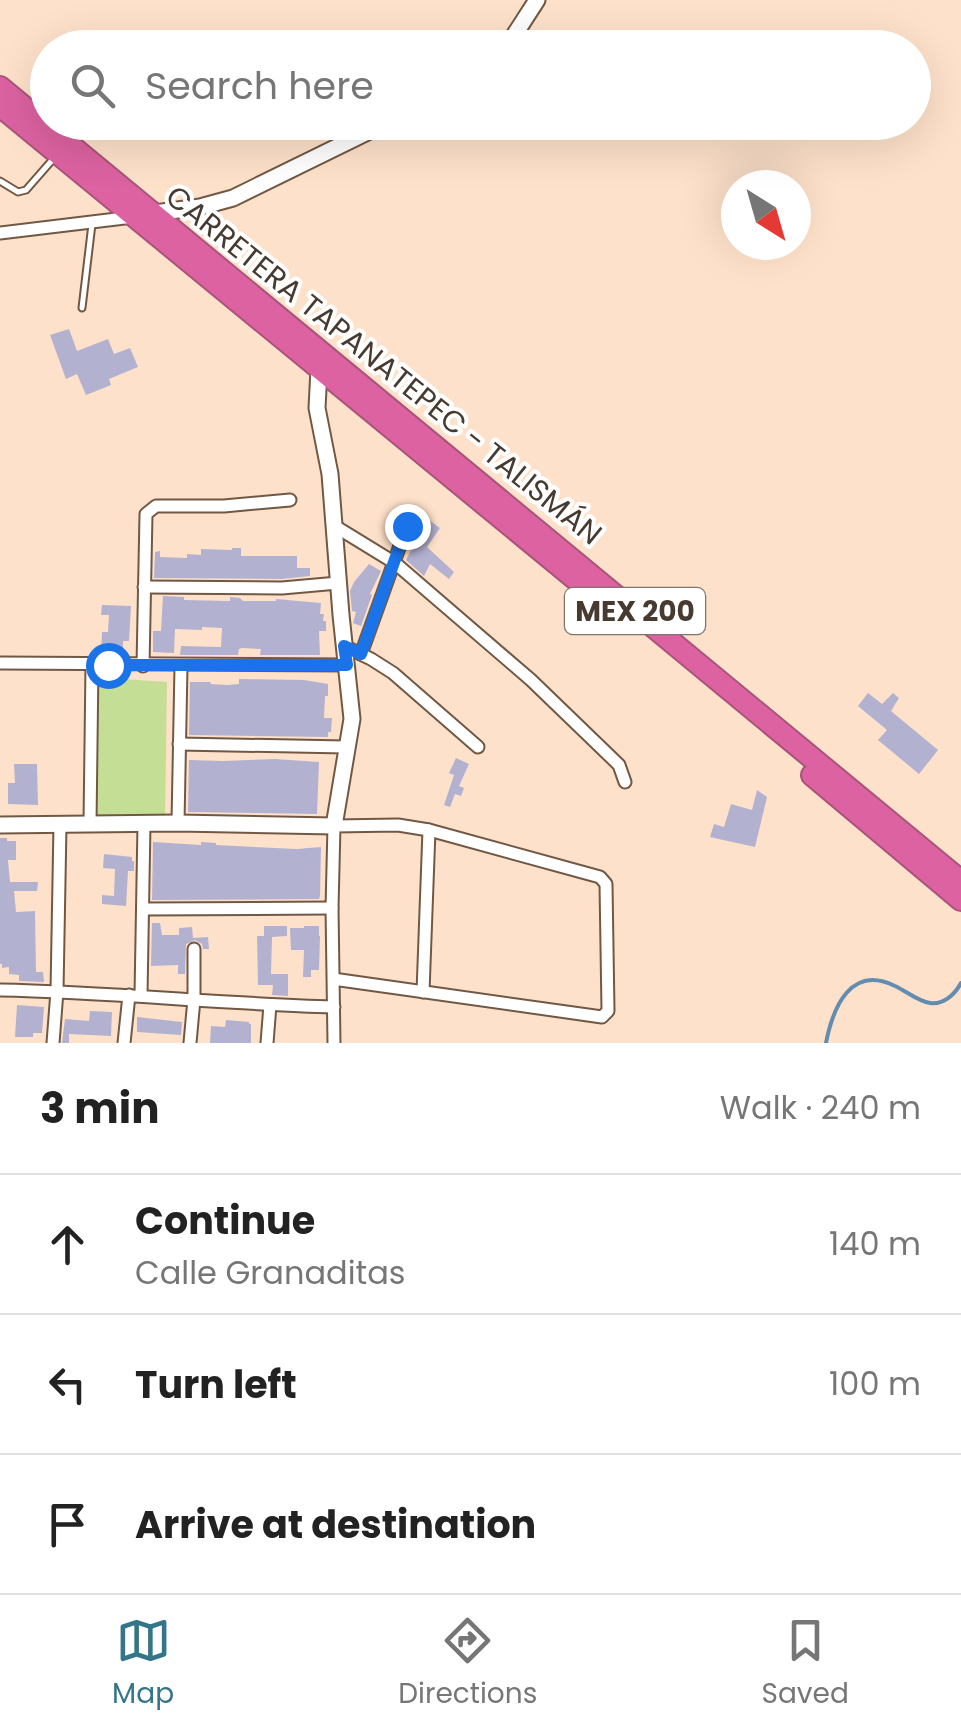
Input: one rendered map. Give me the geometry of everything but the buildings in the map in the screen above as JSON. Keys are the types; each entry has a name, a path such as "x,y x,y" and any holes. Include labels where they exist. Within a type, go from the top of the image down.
{"highway":[{"name":"CARRETERA TAPANATEPEC - TALISMÁN","path":"0,88 30,115"},
{"name":"CARRETERA TAPANATEPEC - TALISMÁN","path":"0,106 30,131"},
{"name":"CARRETERA TAPANATEPEC - TALISMÁN","path":"41,140 143,215 961,881"},
{"name":"CARRETERA TAPANATEPEC - TALISMÁN","path":"59,140 319,369 961,900"}],"street":[{"path":"518,30 537,0"},
{"path":"0,233 200,207 233,198 351,140"},
{"path":"319,369 317,408 330,474 352,719 334,826 334,1043"},
{"path":"143,666 146,514 156,506 224,506 290,500"},
{"path":"333,525 395,563 530,680 620,765 624,782"},
{"path":"361,654 407,526"},
{"path":"144,586 282,588 338,583"},
{"path":"344,646 393,673 478,746"},
{"path":"0,663 347,665"},
{"path":"90,824 92,665"},
{"path":"178,823 181,666"},
{"path":"179,744 346,747"},
{"path":"53,1043 60,824"},
{"path":"124,1043 135,995 144,824"},
{"path":"0,825 398,825 600,877 606,884 608,1012 602,1017 333,979"},
{"path":"424,992 428,830"},
{"path":"142,909 332,908"},
{"path":"190,1043 194,948"},
{"path":"0,990 334,1007"},
{"path":"267,1043 270,1005"}],"lane":[{"path":"0,180 18,192 26,190 58,154"},
{"path":"82,308 92,224"}],"green space":[{"path":"93,677 167,682 165,822 91,819"}],"waterway":[{"path":"826,1043 839,1003 856,985 880,981 921,1001 935,1003 949,998 961,983"}],"route":[{"path":"108,665 347,665 344,646 361,654 407,526"}]}
